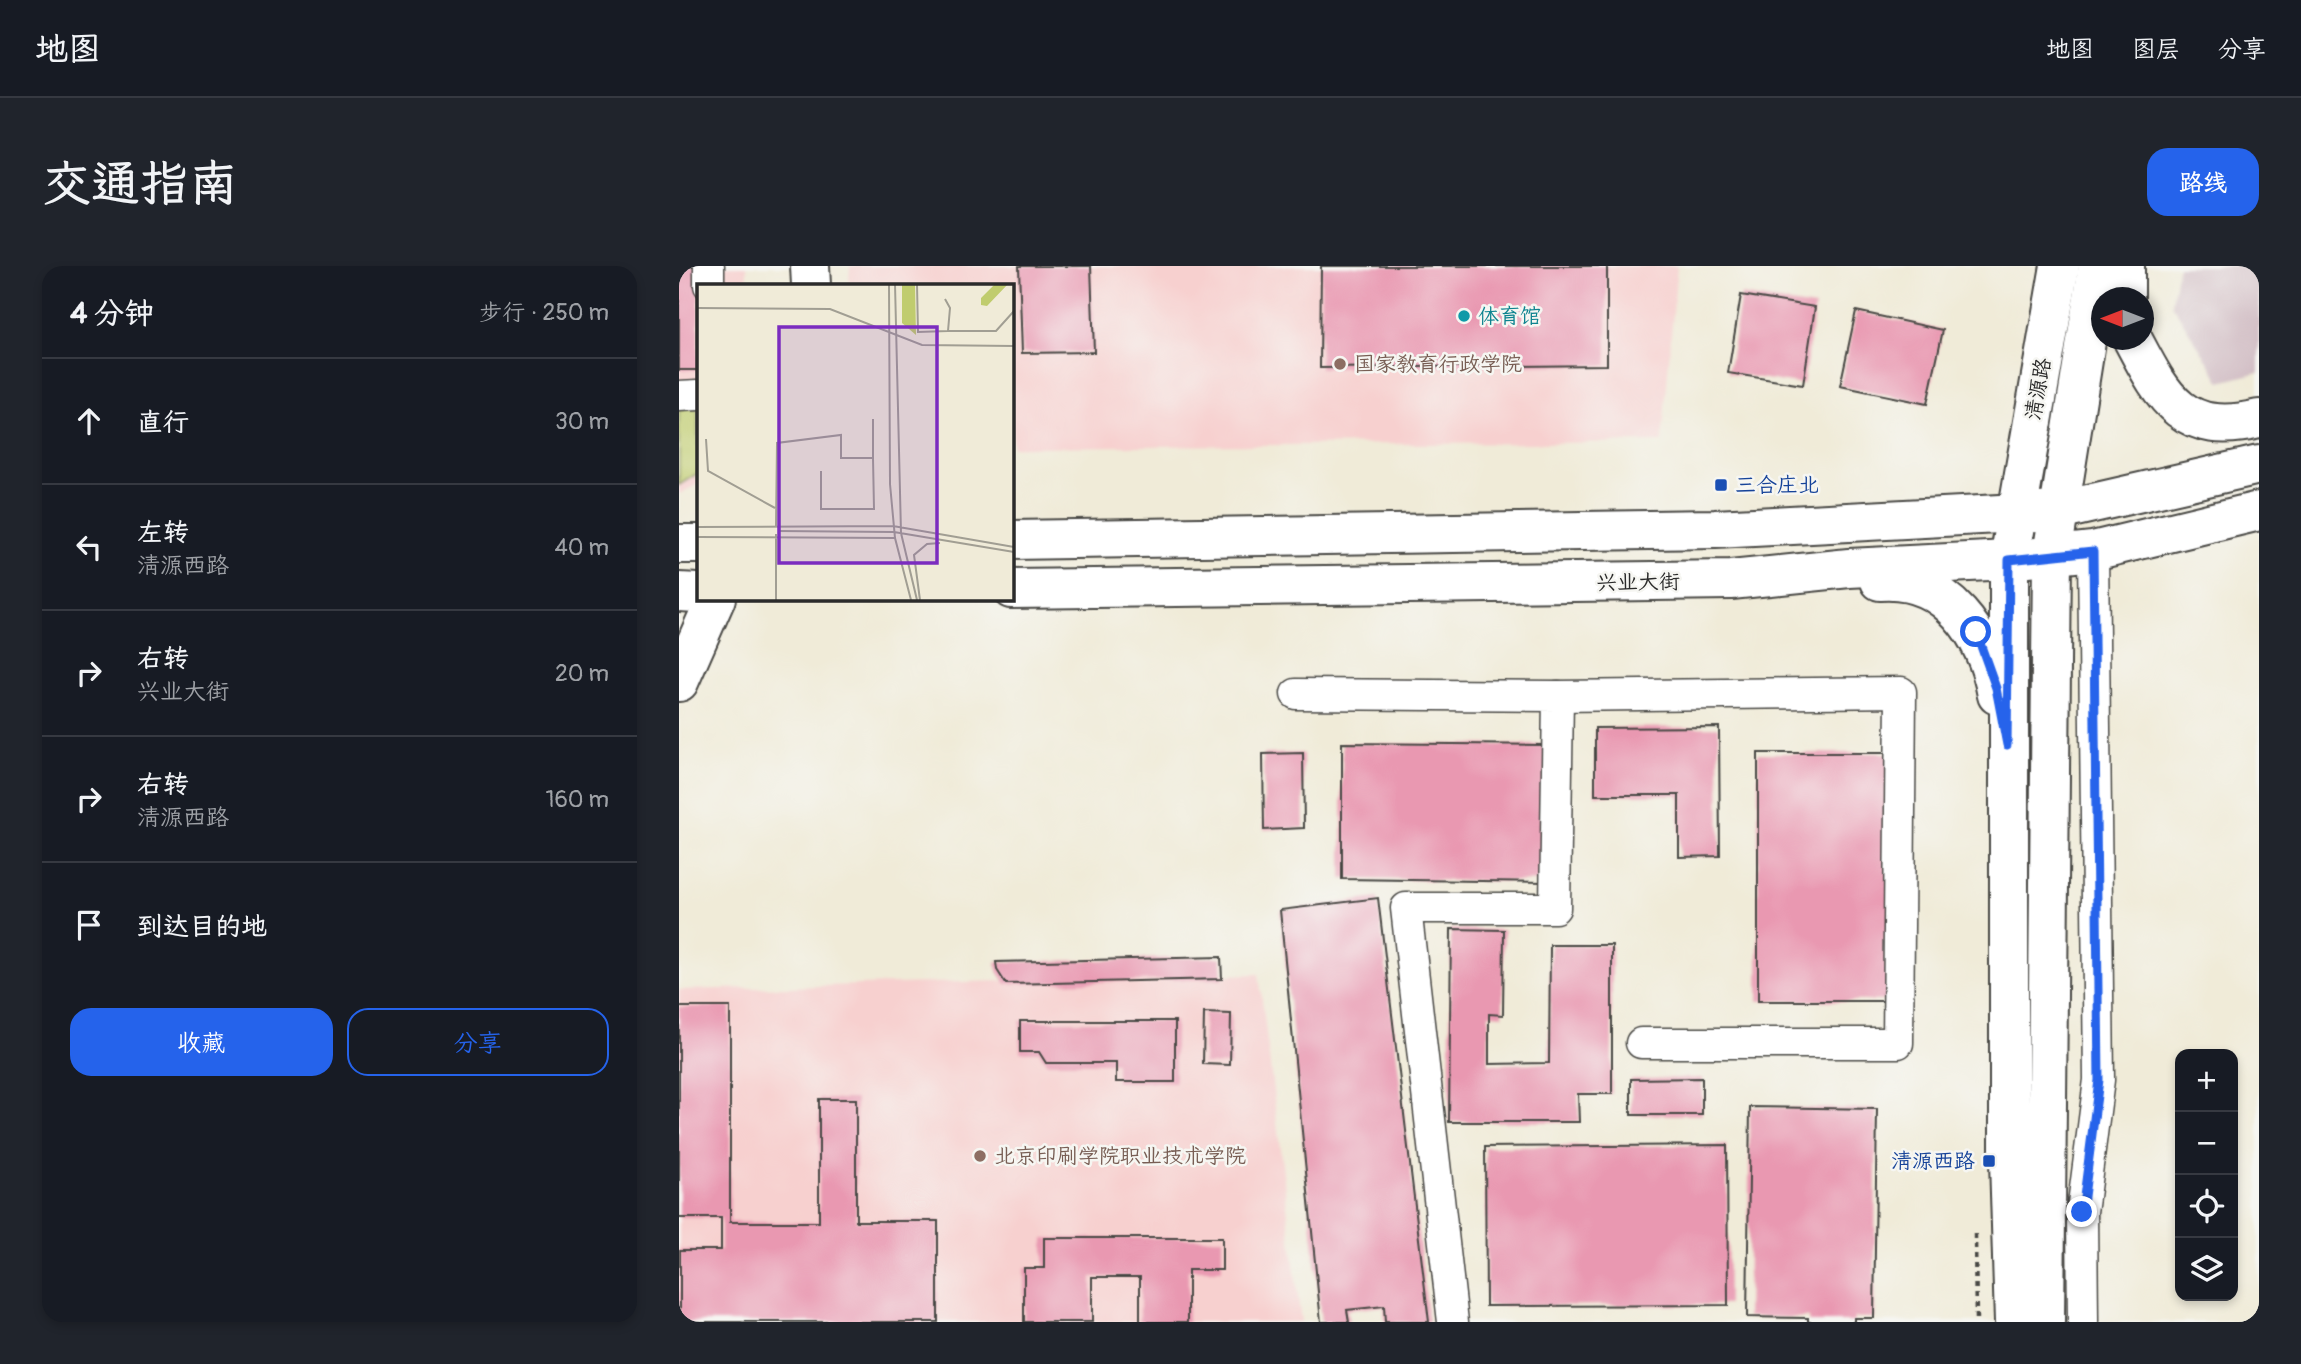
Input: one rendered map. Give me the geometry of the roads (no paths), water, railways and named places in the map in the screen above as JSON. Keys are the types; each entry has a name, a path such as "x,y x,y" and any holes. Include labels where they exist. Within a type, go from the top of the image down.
{"main road":[{"path":"810,266 811,284"},
{"name":"清源路","path":"2016,513 2060,266"},
{"name":"清源路","path":"2058,511 2098,266"},
{"path":"2125,266 2125,287"},
{"path":"2138,350 2155,382 2184,414 2205,423 2259,419"},
{"path":"1013,540 1715,529 2058,511 2259,465"},
{"path":"2045,1322 2052,555 2058,511"},
{"name":"兴业大街","path":"1013,589 1731,580 1849,568 2009,560 2093,551 2259,511"},
{"path":"2014,1322 2009,1161 2007,745 2009,560 2016,513"},
{"path":"679,544 697,544"},
{"path":"1731,580 1813,587 1891,580 1924,586 1950,603 1976,632 1996,688 2007,745"},
{"path":"679,593 697,593"},
{"path":"679,682 715,600"}],"street":[{"path":"709,266 709,284"},
{"path":"679,396 697,395"},
{"path":"2083,1322 2082,1212 2099,1080 2093,551"},
{"path":"1296,694 1558,696 1902,692 1898,1043 1641,1043"},
{"path":"1453,1322 1406,908 1555,908 1558,696"}],"place":[{"name":"体育馆","path":"1464,316"},
{"name":"国家教育行政学院","path":"1340,364"},
{"name":"三合庄北","path":"1721,485"},
{"name":"北京印刷学院职业技术学院","path":"980,1156"},
{"name":"清源西路","path":"1989,1161"}]}
